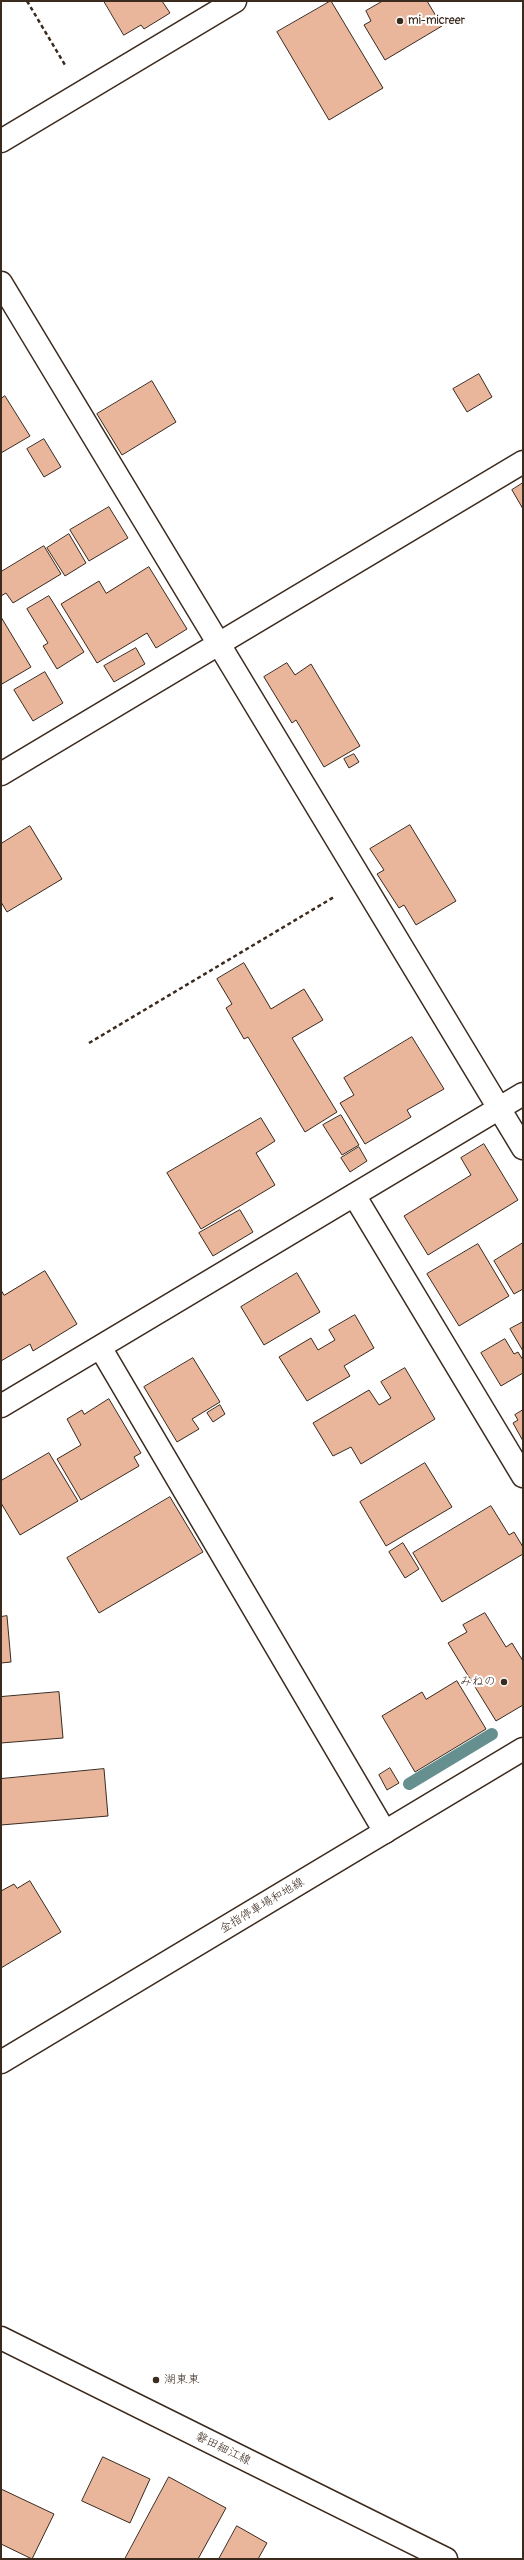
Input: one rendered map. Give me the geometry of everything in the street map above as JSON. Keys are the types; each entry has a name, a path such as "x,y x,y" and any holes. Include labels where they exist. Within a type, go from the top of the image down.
{"street":[{"path":"1,141 235,1"},
{"path":"1,284 523,1148"},
{"path":"1,774 523,462"},
{"path":"1,1406 523,1094"},
{"path":"354,1195 523,1476"},
{"path":"100,1347 385,1832"},
{"name":"金指停車場和地線","path":"1,2062 523,1749"},
{"name":"磐田細江線","path":"1,2338 446,2559"}],"path":[{"path":"27,1 82,93"},
{"path":"89,1043 361,881"}],"building":[{"path":"104,1 162,1 170,13 144,29 141,25 124,35"},
{"path":"331,1 383,88 329,120 277,32"},
{"path":"383,1 427,1 442,26 385,60 364,25 371,21 366,11"},
{"path":"479,374 492,397 467,412 453,389"},
{"path":"152,381 176,422 122,455 97,414"},
{"path":"5,396 30,436 1,453 1,399"},
{"path":"44,439 61,467 44,477 27,449"},
{"path":"523,483 523,509 512,490"},
{"path":"109,507 128,538 89,561 70,530"},
{"path":"69,534 86,563 65,576 47,548"},
{"path":"44,546 61,574 13,603 6,593 1,596 1,572"},
{"path":"149,567 187,629 156,648 147,633 97,663 61,604 99,581 106,593"},
{"path":"49,596 84,652 57,669 43,646 48,643 27,609"},
{"path":"1,617 31,667 2,684 1,683"},
{"path":"136,648 145,664 114,682 104,666"},
{"path":"287,663 295,675 311,664 360,746 324,767 296,720 292,723 264,677"},
{"path":"45,672 63,703 33,721 14,690"},
{"path":"354,754 359,762 349,768 344,759"},
{"path":"410,825 456,901 416,925 404,905 399,908 377,874 384,870 370,849"},
{"path":"30,826 62,879 7,912 1,902 1,844"},
{"path":"244,963 271,1009 304,989 323,1020 292,1038 337,1112 305,1132 248,1037 244,1039 226,1008 232,1004 217,979"},
{"path":"412,1037 444,1089 407,1110 411,1117 365,1144 340,1103 354,1095 344,1078"},
{"path":"341,1115 359,1145 342,1155 323,1125"},
{"path":"261,1118 275,1141 256,1153 275,1185 201,1229 167,1173"},
{"path":"484,1144 518,1200 428,1255 404,1216 471,1175 461,1158"},
{"path":"359,1147 367,1161 350,1172 341,1158"},
{"path":"240,1210 253,1232 213,1256 199,1233"},
{"path":"523,1243 523,1289 514,1294 494,1261"},
{"path":"478,1244 509,1296 459,1326 427,1274"},
{"path":"45,1271 77,1324 33,1351 30,1344 1,1361 1,1290 4,1295"},
{"path":"297,1273 320,1312 264,1345 241,1307"},
{"path":"355,1315 374,1348 344,1366 350,1376 307,1401 279,1357 311,1338 318,1350 335,1340 329,1330"},
{"path":"523,1322 523,1351 510,1329"},
{"path":"505,1339 514,1354 518,1352 523,1360 523,1373 501,1386 481,1353"},
{"path":"193,1358 220,1402 192,1419 199,1429 177,1442 144,1387"},
{"path":"405,1368 435,1419 361,1464 351,1447 333,1456 313,1423 369,1390 379,1405 391,1398 381,1382"},
{"path":"109,1399 141,1453 134,1457 139,1466 81,1500 57,1459 81,1445 67,1419 82,1410 84,1414"},
{"path":"220,1405 225,1414 213,1422 207,1413"},
{"path":"523,1410 523,1441 513,1423 518,1420 515,1415"},
{"path":"49,1453 78,1501 20,1535 1,1503 1,1481"},
{"path":"425,1463 452,1507 386,1546 360,1502"},
{"path":"170,1497 203,1552 99,1613 67,1558"},
{"path":"491,1506 509,1535 514,1532 523,1547 523,1554 442,1602 413,1553"},
{"path":"403,1543 419,1569 405,1578 389,1552"},
{"path":"485,1613 506,1647 512,1643 523,1661 523,1705 496,1721 448,1643 467,1632 463,1625"},
{"path":"7,1616 11,1662 1,1663 1,1617"},
{"path":"457,1681 486,1729 415,1772 382,1716 422,1692 426,1699"},
{"path":"59,1692 63,1738 1,1743 1,1697"},
{"path":"390,1768 399,1783 387,1790 379,1775"},
{"path":"104,1769 108,1816 1,1825 1,1779"},
{"path":"30,1881 61,1932 1,1968 1,1891 14,1884 17,1888"},
{"path":"103,2457 150,2479 130,2523 82,2501"},
{"path":"169,2477 226,2508 198,2559 125,2559"},
{"path":"1,2489 54,2514 32,2559 1,2544"},
{"path":"237,2526 267,2543 258,2559 219,2559"}],"waterway":[{"path":"409,1784 492,1734"}],"place":[{"name":"mi-micreer","path":"400,21"},
{"name":"みねの","path":"504,1682"},
{"name":"湖東東","path":"156,2380"}]}
